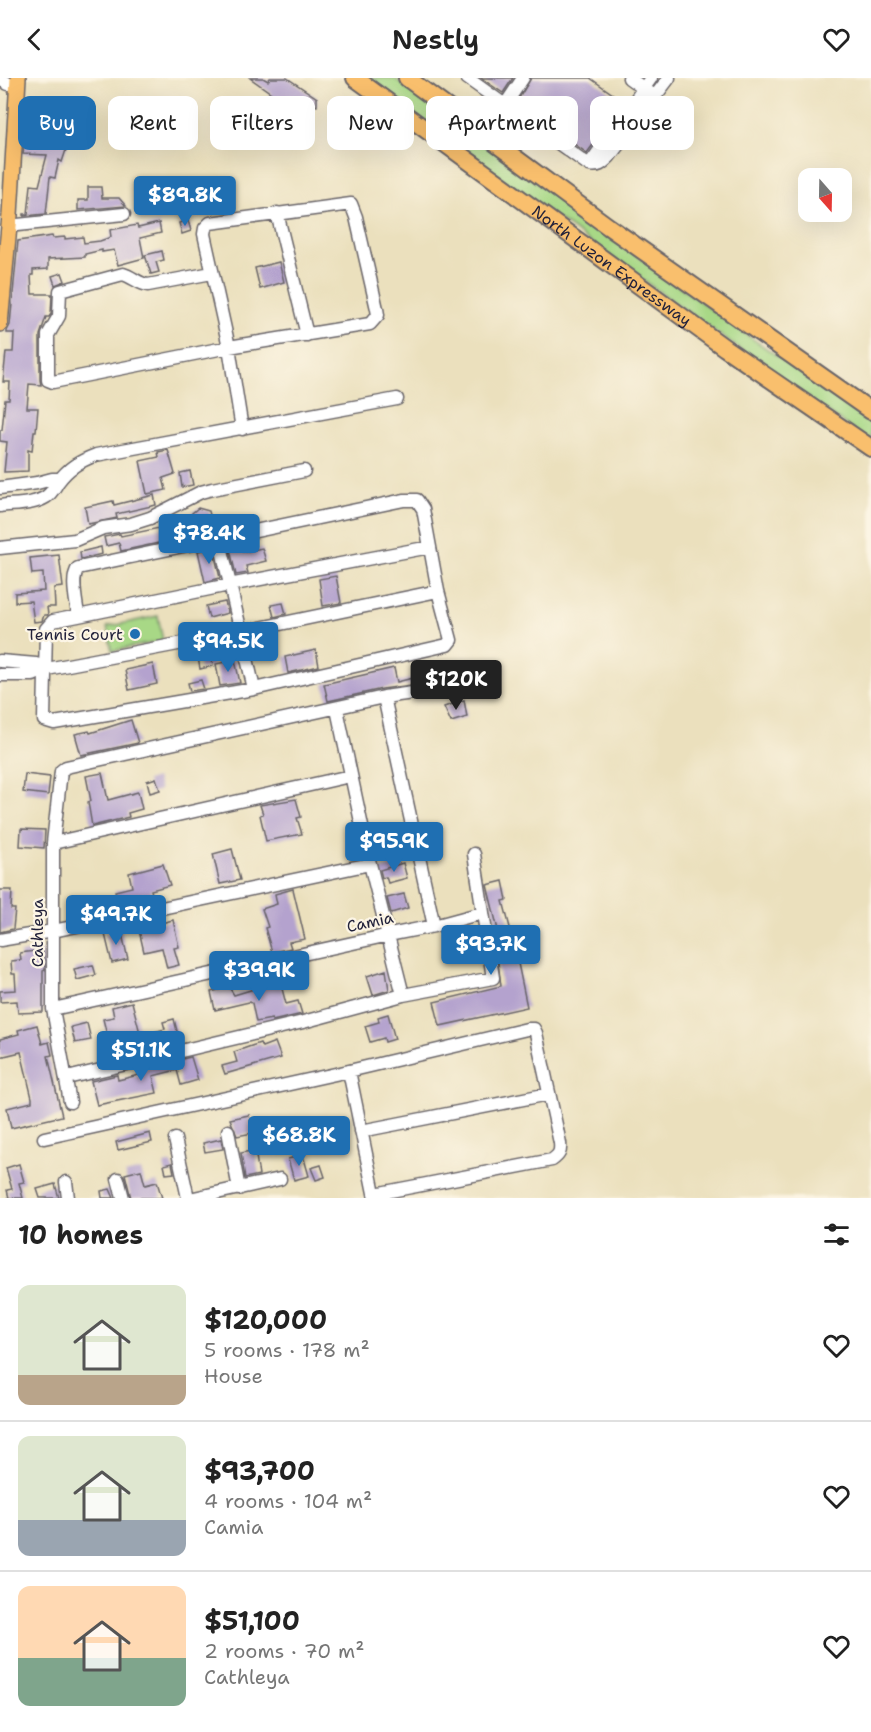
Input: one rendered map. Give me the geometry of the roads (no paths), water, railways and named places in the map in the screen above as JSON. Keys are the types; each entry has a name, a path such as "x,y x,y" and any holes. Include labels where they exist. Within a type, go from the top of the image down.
{"highway":[{"name":"North Luzon Expressway","path":"355,78 725,348 871,448"},
{"name":"North Luzon Expressway","path":"407,78 609,227 871,411"}],"main road":[{"path":"0,324 4,227 14,122 18,107 10,81"}],"street":[{"path":"467,78 492,96"},
{"path":"511,96 524,78"},
{"path":"629,78 647,83 655,96"},
{"path":"657,96 669,78"},
{"path":"589,165 647,83"},
{"path":"568,150 589,165 596,166 602,164 613,150"},
{"path":"212,273 148,285 123,274 60,291 59,316 48,335 48,380 53,382 229,347 370,324 378,315 351,204 207,225 204,234 229,347 242,429"},
{"path":"277,213 307,335"},
{"path":"4,227 124,214"},
{"path":"0,506 36,502 51,493 60,479 75,464 96,455 398,399"},
{"path":"0,548 75,540 103,528 131,524 150,518 201,492 304,471"},
{"path":"0,488 60,479"},
{"path":"15,486 18,504"},
{"path":"78,616 75,572 78,568 219,537 412,499 417,500 423,509 430,547 438,591 451,640 447,645 254,688 50,723 44,720 46,629 53,621 430,547"},
{"path":"219,537 254,688"},
{"path":"46,669 36,664 6,662 6,675 33,675 46,669 438,591"},
{"path":"403,995 370,864 337,709 384,697 427,691"},
{"path":"384,697 434,926"},
{"name":"Cathleya","path":"70,1102 53,1009 53,843 59,774 66,767 337,709"},
{"path":"53,843 350,776"},
{"path":"67,1078 303,1022 403,995 493,978 474,854"},
{"path":"0,940 53,931 370,864"},
{"name":"Camia","path":"53,1009 434,926 482,913"},
{"path":"44,1138 534,1029 561,1151 552,1160 375,1196 349,1071"},
{"path":"362,1131 549,1094"},
{"path":"228,1131 239,1189"},
{"path":"175,1139 188,1198"},
{"path":"118,1179 123,1198"},
{"path":"194,1198 280,1179"},
{"path":"66,1182 68,1198"}],"place":[{"name":"Tennis Court","path":"135,634"}]}
